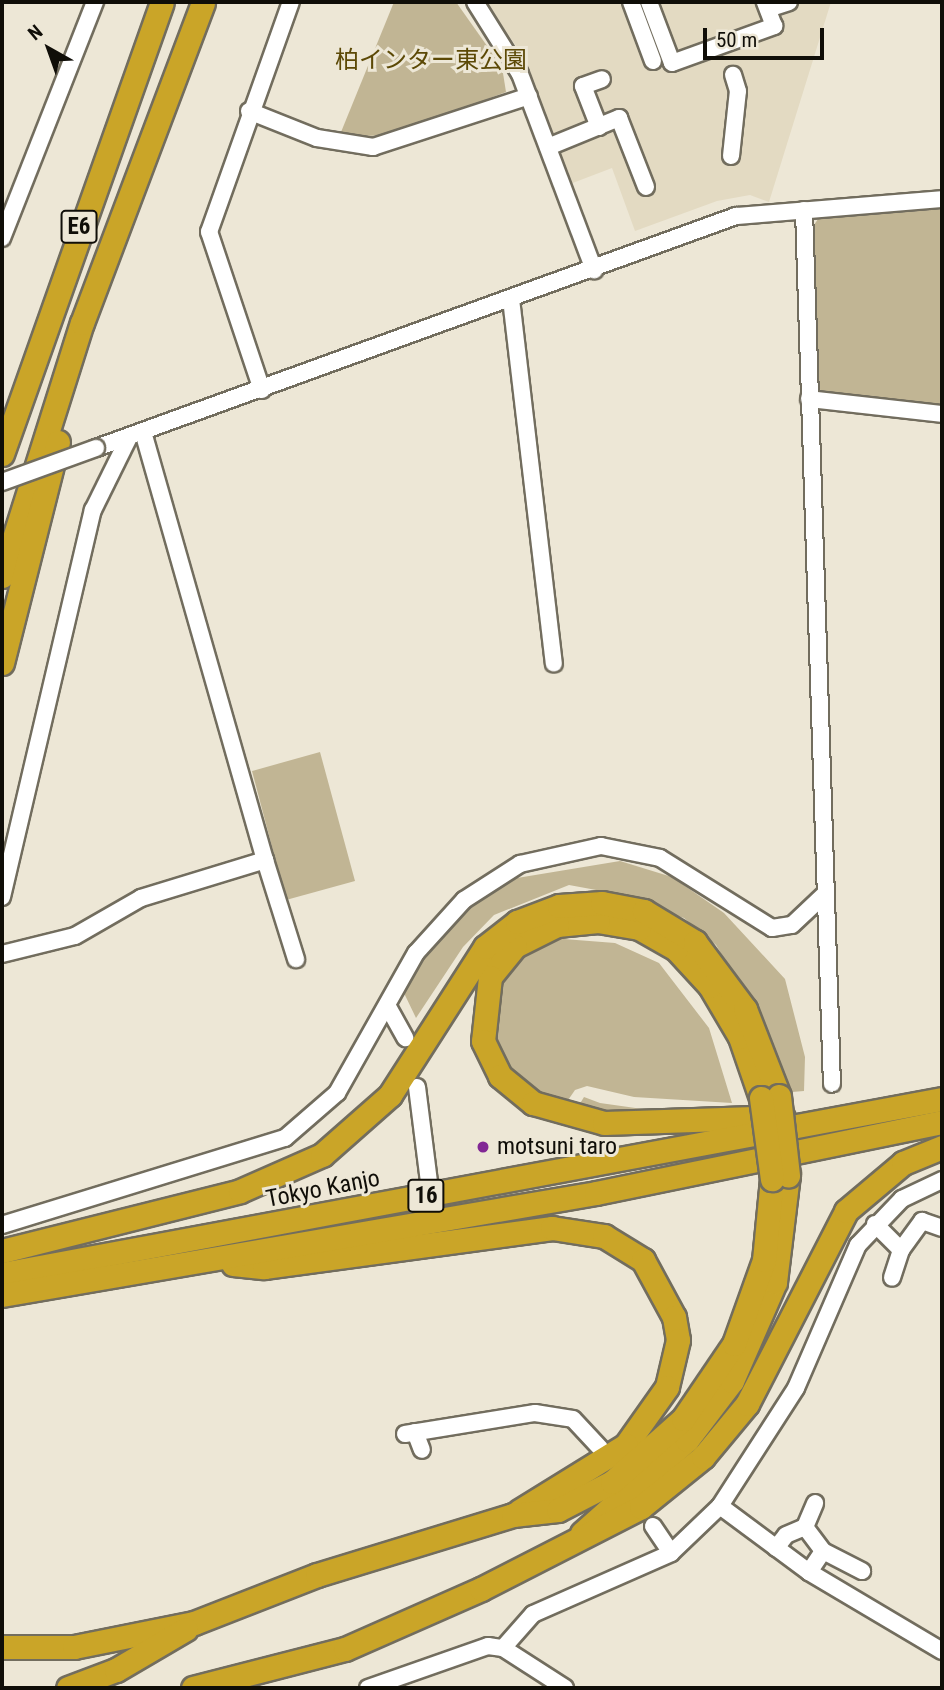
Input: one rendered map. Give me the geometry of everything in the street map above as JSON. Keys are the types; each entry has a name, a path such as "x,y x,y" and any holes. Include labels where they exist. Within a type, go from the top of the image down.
{"highway":[{"name":"E6","path":"2,454 162,2"},
{"name":"E6","path":"2,576 82,323 203,2"},
{"path":"2,663 44,509 82,323"},
{"path":"2,1251 240,1191 332,1149 390,1095 485,947 517,922 559,906 602,904 643,911 695,942 745,1009 770,1097 780,1177 775,1282 732,1381 687,1440 582,1534"},
{"path":"770,1097 725,1009 676,949 639,928 576,921 515,946 490,977 480,1022 500,1076 533,1104 567,1116 666,1124 849,1115"},
{"name":"Tokyo Kanjo","path":"2,1274 942,1099"},
{"name":"Tokyo Kanjo","path":"2,1295 434,1221 942,1122"},
{"path":"193,1688 345,1648 481,1589 582,1534 641,1507 710,1449 765,1374 821,1250 846,1211 903,1163 942,1147"},
{"path":"2,1647 74,1647 194,1623 317,1575 513,1515 558,1510 612,1482 665,1438 701,1397 756,1290 780,1177"},
{"path":"198,1261 264,1267 552,1228 604,1236 643,1260 674,1317 678,1340 667,1387 626,1445 513,1515"},
{"path":"68,1688 137,1660 194,1623"}],"street":[{"path":"2,238 95,2"},
{"path":"262,390 209,232 249,111 291,2"},
{"path":"475,2 511,54 594,270"},
{"path":"631,2 653,61"},
{"path":"649,2 673,63 774,26 766,5 789,2"},
{"path":"731,156 738,91 733,75"},
{"path":"599,127 583,86 602,79"},
{"path":"249,111 317,138 373,147 529,96"},
{"path":"548,147 619,118 646,187"},
{"path":"2,482 594,270 736,216 942,198"},
{"path":"804,210 832,1084"},
{"path":"511,299 554,663"},
{"path":"809,399 942,414"},
{"path":"136,435 296,959"},
{"path":"2,897 93,510 136,435"},
{"path":"2,1225 285,1138 337,1093 416,953 464,900 489,880 548,854 601,846 660,858 772,928 792,925 825,894"},
{"path":"2,954 75,936 141,898 265,860"},
{"path":"387,1005 405,1038"},
{"path":"417,1087 434,1221"},
{"path":"503,1648 533,1614 671,1553 720,1506 791,1397 838,1282 875,1224 902,1199 942,1180"},
{"path":"892,1278 901,1250 922,1221 942,1228"},
{"path":"875,1224 901,1250"},
{"path":"422,1450 410,1433 535,1413 573,1419 600,1448"},
{"path":"776,1548 786,1535 805,1527 815,1503"},
{"path":"720,1506 808,1572 942,1651"},
{"path":"653,1526 671,1553"},
{"path":"805,1527 823,1551 862,1571"},
{"path":"808,1572 823,1551"},
{"path":"379,1686 467,1651 503,1648 565,1688"}],"shaded area":[{"path":"486,2 831,2 769,202 750,195 717,201 635,231 612,168 570,184 516,46"}],"green space":[{"name":"柏インター東公園","path":"394,2 456,2 502,67 506,92 391,135 339,137"},
{"path":"942,209 942,405 824,393 818,388 814,225 818,219"},
{"path":"320,752 355,881 286,900 252,771"},
{"path":"620,861 672,877 724,913 785,979 805,1057 804,1091 792,1092 762,1023 716,945 684,918 607,892 569,885 494,915 463,947 416,1018 403,991 431,944 467,908 517,878"},
{"path":"551,938 615,943 659,963 709,1028 732,1103 634,1097 587,1086 575,1090 564,1106 534,1094 510,1073 494,1052 495,985 518,955"},
{"path":"584,1097 600,1103 685,1115 576,1110"}],"place":[{"name":"motsuni taro","path":"483,1147"}]}
